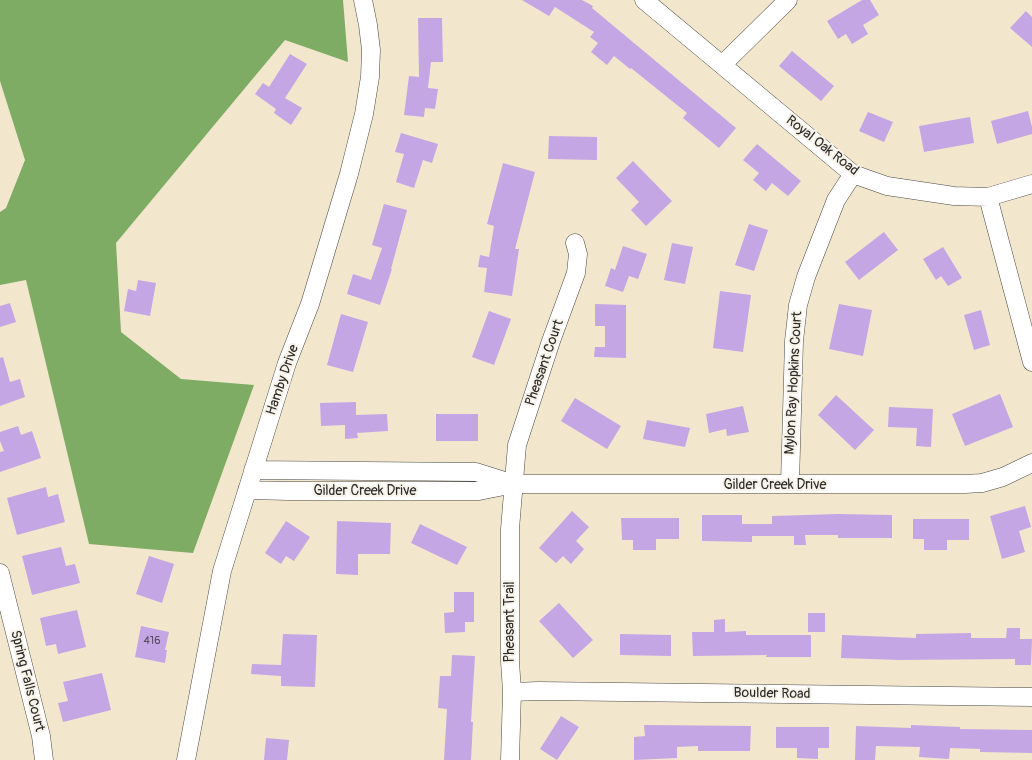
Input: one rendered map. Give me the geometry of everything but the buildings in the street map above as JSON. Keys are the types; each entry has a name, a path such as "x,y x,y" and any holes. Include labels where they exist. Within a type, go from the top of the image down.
{"street":[{"name":"Hamby Drive","path":"186,760 222,571 287,363 310,304 364,114 370,77 371,50 363,0"},
{"name":"Royal Oak Road","path":"644,0 853,174 888,186 954,196 988,197 1032,184"},
{"path":"723,64 788,0"},
{"name":"Mylon Ray Hopkins Court","path":"790,484 794,341 798,305 806,277 836,200 853,174"},
{"path":"988,197 1032,362"},
{"name":"Pheasant Court","path":"514,484 517,445 550,341 576,273 578,254 575,243"},
{"name":"Gilder Creek Drive","path":"246,490 479,491 514,484 836,485 982,483 1003,478 1032,463"},
{"name":"Gilder Creek Drive","path":"253,470 476,472 514,484"},
{"name":"Pheasant Trail","path":"510,760 512,692 510,661 510,529 514,484"},
{"name":"Spring Falls Court","path":"0,573 41,736 44,760"},
{"name":"Boulder Road","path":"512,692 539,690 1032,697"}],"green space":[{"path":"0,0 343,0 348,62 285,40 116,243 121,332 181,379 254,385 193,553 89,544 26,280 0,285 0,212 6,208 25,160 0,81"}]}
